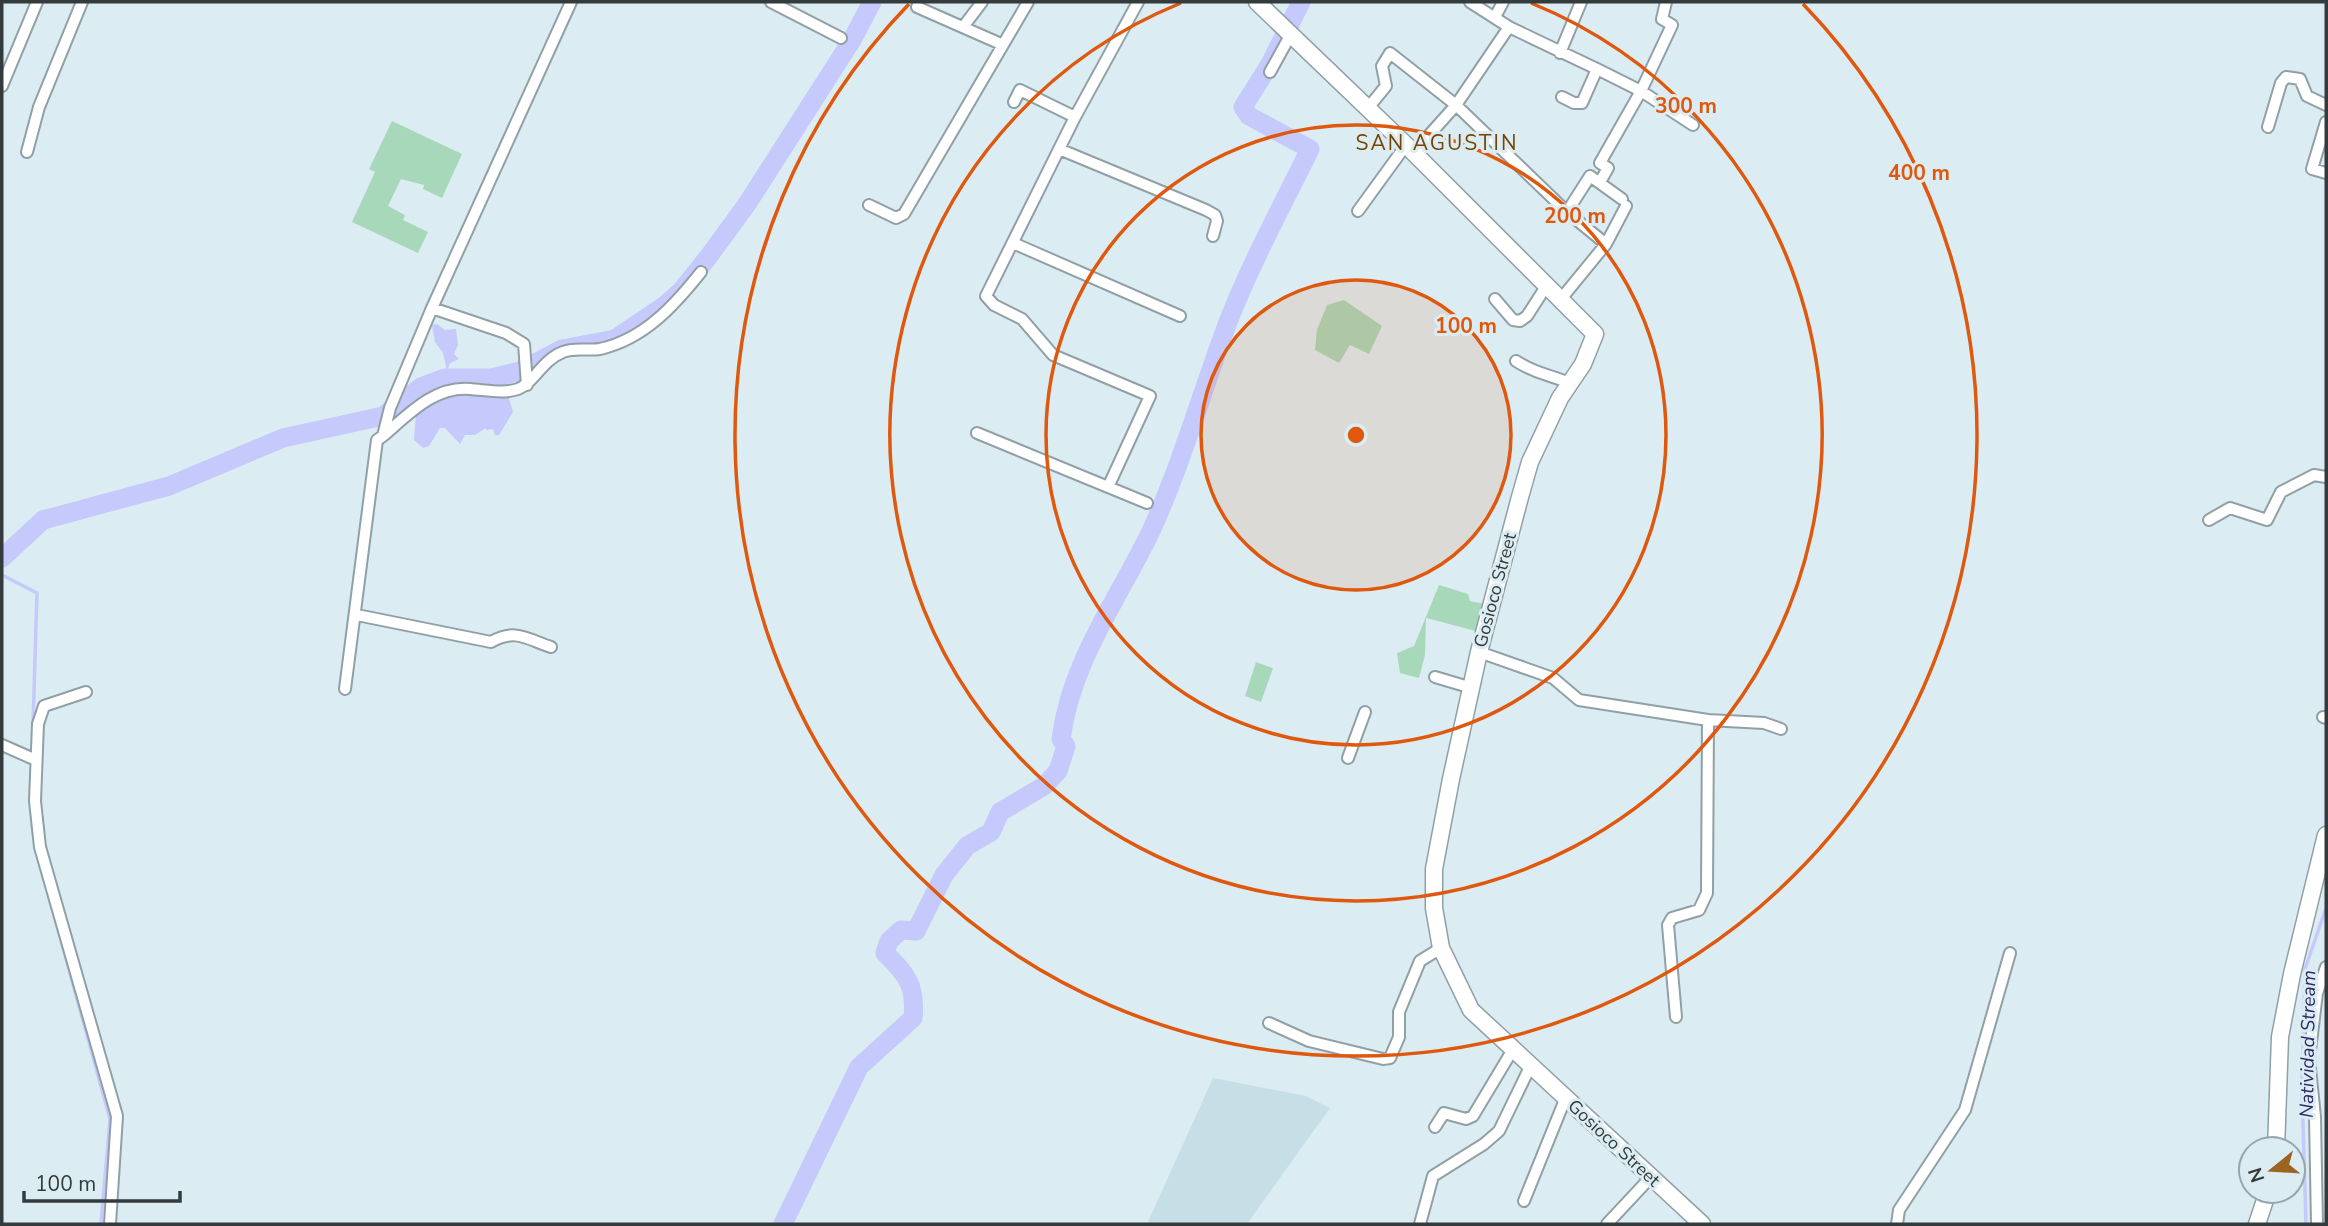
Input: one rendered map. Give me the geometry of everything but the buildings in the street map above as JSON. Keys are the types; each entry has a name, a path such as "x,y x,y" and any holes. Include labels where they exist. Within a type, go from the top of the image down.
{"street":[{"path":"2,86 37,2"},
{"path":"27,152 39,107 82,2"},
{"path":"384,431 390,408 432,308 571,2"},
{"path":"771,2 841,38"},
{"path":"963,27 982,2"},
{"path":"869,205 896,218 904,214 1001,44 1028,2"},
{"path":"1109,485 1150,396 1053,355 1022,319 993,305 986,296 1075,117 1138,2"},
{"name":"Gosioco Street","path":"1257,2 1410,148 1595,334 1583,364 1569,383 1530,462 1479,652 1434,869 1434,908 1441,948 1464,1001 1512,1051 1566,1097 1695,1222"},
{"path":"1470,2 1509,27 1641,91 1693,125"},
{"path":"1495,17 1503,2"},
{"path":"1560,52 1581,2"},
{"path":"1600,182 1608,168 1600,163 1641,91 1672,25 1661,16 1666,2"},
{"path":"917,7 1001,44"},
{"path":"1358,211 1410,148 1456,105 1509,27"},
{"path":"1270,72 1288,31"},
{"path":"1368,108 1387,86 1382,66 1390,53 1456,105 1567,212 1606,244"},
{"path":"1562,97 1574,103 1582,103 1597,69"},
{"path":"2268,127 2281,83 2286,77 2300,79 2307,96 2326,105"},
{"path":"1013,102 1020,90 1075,117"},
{"path":"2326,122 2324,140 2312,169 2326,173"},
{"path":"1059,149 1215,215 1217,221 1213,236"},
{"path":"1561,299 1606,244 1624,202 1590,176 1567,212"},
{"path":"1013,243 1180,316"},
{"path":"345,689 357,615 377,440 384,431 426,400 439,394 467,388 515,390 527,385 541,365 562,352 598,349 638,333 669,310 701,272"},
{"path":"1495,299 1513,320 1522,320 1547,285"},
{"path":"432,308 506,333 524,344 527,385"},
{"path":"1516,361 1536,373 1547,373 1569,383"},
{"path":"976,433 1109,485 1147,503"},
{"path":"2209,520 2230,508 2267,520 2281,492 2314,475 2326,477"},
{"path":"357,615 491,642 505,634 514,634 551,648"},
{"path":"1479,652 1553,678 1579,700 1708,720 1764,723 1781,729"},
{"path":"1435,677 1472,688"},
{"path":"86,692 44,706 38,724 35,800 40,847 117,1116 110,1224"},
{"path":"1348,758 1365,712"},
{"path":"1676,1017 1668,925 1672,918 1699,910 1707,893 1708,720"},
{"path":"2,744 37,760"},
{"path":"2276,1135 2280,1037 2291,974 2326,835"},
{"path":"1269,1023 1309,1041 1383,1059 1390,1058 1399,1037 1399,1012 1420,961 1441,948"},
{"path":"1897,1224 1899,1210 1965,1110 2010,953"},
{"path":"2317,1224 2315,1117 2309,1059 2317,993 2326,967"},
{"path":"1435,1127 1444,1113 1466,1119 1473,1116 1512,1051"},
{"path":"1420,1224 1433,1176 1484,1144 1499,1130 1530,1067"},
{"path":"1524,1201 1566,1097"},
{"path":"1607,1224 1650,1178"},
{"path":"2257,1224 2263,1205"}],"shaded area":[{"path":"1213,1078 1306,1096 1330,1108 1247,1224 1147,1224"}],"green space":[{"path":"392,121 462,154 442,198 423,189 424,185 401,179 388,206 405,215 403,220 428,232 418,253 352,222 375,172 369,169"},
{"path":"1344,300 1382,326 1369,354 1350,345 1339,363 1315,350 1317,330 1327,305"},
{"path":"1439,585 1468,594 1470,601 1485,604 1476,631 1426,618 1425,655 1419,678 1400,673 1397,653 1414,646"},
{"path":"1256,662 1273,668 1261,702 1245,696"}],"water":[{"path":"437,324 445,330 456,329 458,345 454,354 459,359 450,363 447,371 443,353 435,342 432,325"},
{"path":"508,395 513,412 499,435 495,435 493,429 486,428 475,435 465,435 460,444 445,428 440,428 429,446 423,448 414,440 416,413 449,396"}],"waterway":[{"path":"2,558 43,520 169,486 283,438 383,416 421,387 445,378 491,378 520,371 562,349 615,339 664,306 682,290 709,256 747,204 852,40 872,2"},
{"path":"783,1224 859,1067 913,1018 913,997 908,981 885,953 889,941 901,930 916,931 944,875 967,846 991,832 1000,812 1044,786 1058,771 1066,746 1061,739 1066,710 1085,657 1151,531 1237,300 1310,149 1249,116 1243,107 1270,64 1301,2"},
{"path":"2,575 37,593 33,724"},
{"path":"31,810 34,837"},
{"path":"47,889 110,1119 101,1224"},
{"name":"Natividad Stream","path":"2306,1224 2302,1091 2305,969 2326,908"}],"district":[{"name":"SAN AGUSTIN","path":"1437,143"}]}
